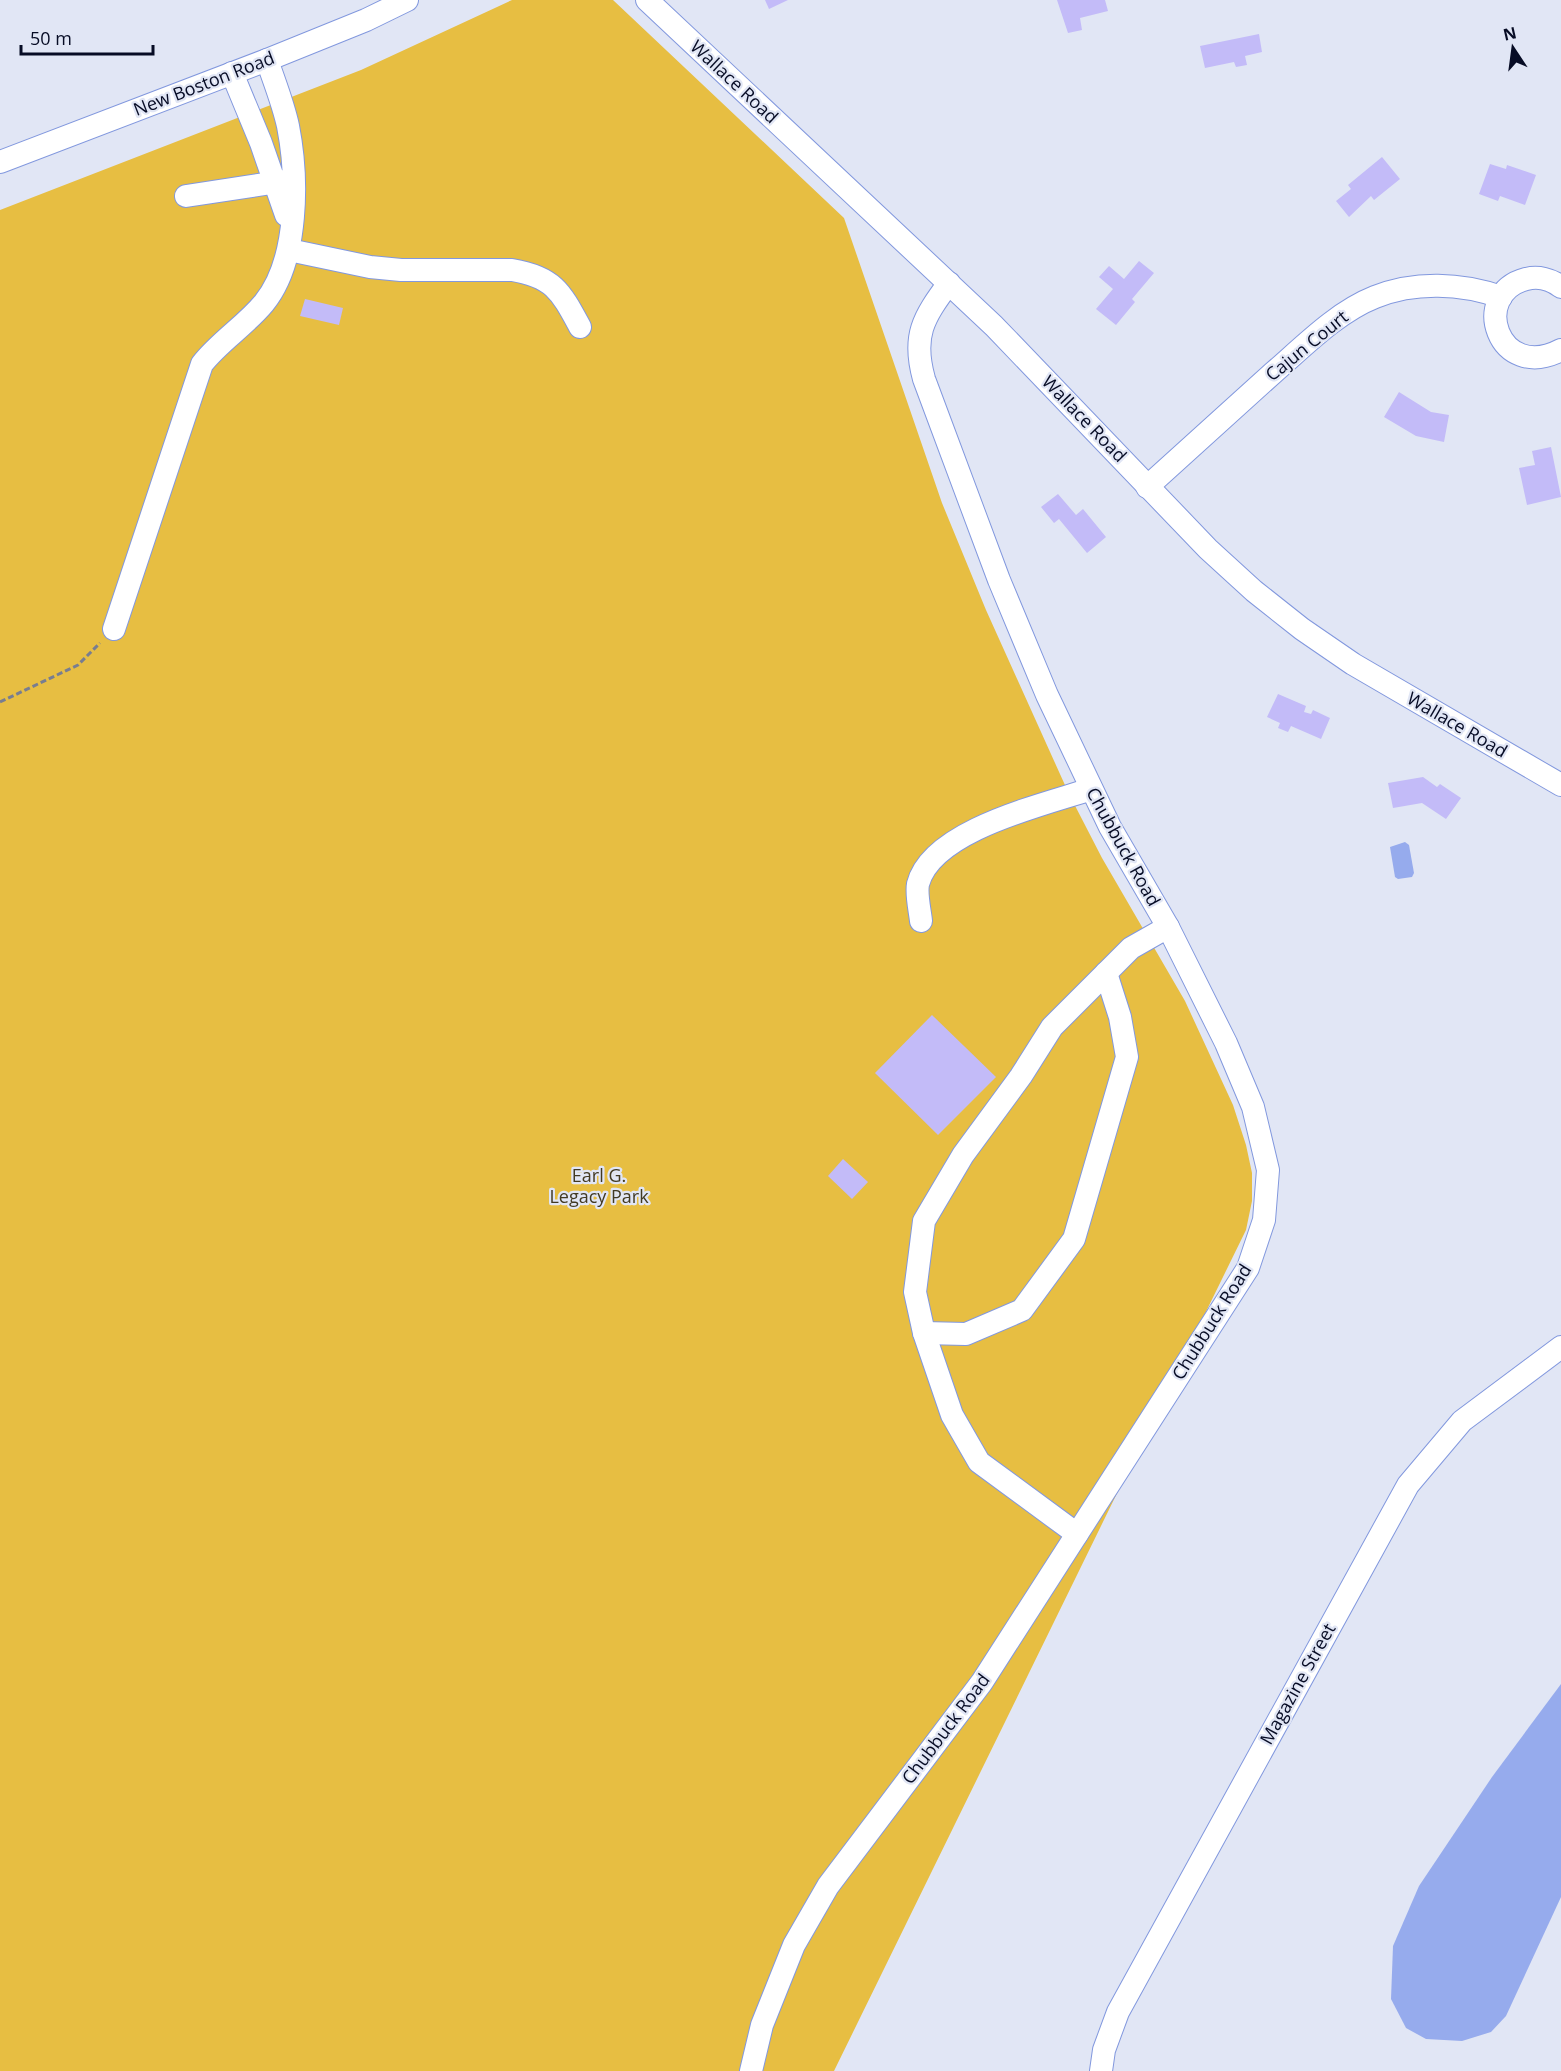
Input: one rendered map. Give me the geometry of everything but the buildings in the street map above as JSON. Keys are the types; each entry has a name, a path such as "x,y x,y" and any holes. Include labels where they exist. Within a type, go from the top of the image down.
{"street":[{"name":"New Boston Road","path":"0,162 267,60 366,20 407,0"},
{"name":"Wallace Road","path":"647,0 949,283 1080,414 1208,549 1302,629 1353,664 1561,785"},
{"path":"114,629 202,364 216,346 264,303 278,282 289,250 290,228 285,181 287,123 267,60"},
{"path":"232,73 285,181"},
{"path":"186,196 285,181"},
{"path":"289,250 370,267 401,270 512,270 530,273 556,286 580,327"},
{"path":"1561,287 1545,278 1520,281 1501,297 1496,310 1495,324 1500,338 1521,356 1534,359 1548,357 1561,350"},
{"name":"Chubbuck Road","path":"751,2071 762,2025 794,1945 828,1886 982,1682 1248,1268 1264,1220 1268,1170 1253,1107 1226,1043 1168,927 1091,789 999,580 922,371 917,354 920,335 929,311 949,283"},
{"name":"Cajun Court","path":"1147,486 1310,340 1373,297 1397,290 1426,286 1475,288 1501,297"},
{"path":"921,921 918,885 935,854 985,825 1091,789"},
{"path":"1077,1534 979,1462 952,1415 924,1333 915,1292 924,1221 963,1155 1021,1076 1052,1027 1131,948 1168,927"},
{"path":"924,1333 966,1334 1022,1310 1074,1239 1127,1057 1120,1017 1106,973"},
{"name":"Magazine Street","path":"1101,2071 1104,2050 1118,2012 1408,1485 1462,1421 1561,1347"}],"path":[{"path":"0,702 78,665 114,629"}],"green space":[{"name":"Earl G. Legacy Park","path":"512,0 613,0 844,218 942,503 986,610 1069,794 1102,858 1185,1001 1233,1105 1252,1173 1252,1201 1246,1230 834,2071 0,2071 0,210 361,70"}],"water":[{"path":"1405,842 1409,845 1414,873 1412,877 1398,879 1395,877 1390,847"},
{"path":"1561,1684 1561,1897 1506,2016 1491,2032 1462,2041 1426,2039 1406,2028 1391,1999 1393,1946 1419,1886 1492,1777"}]}
